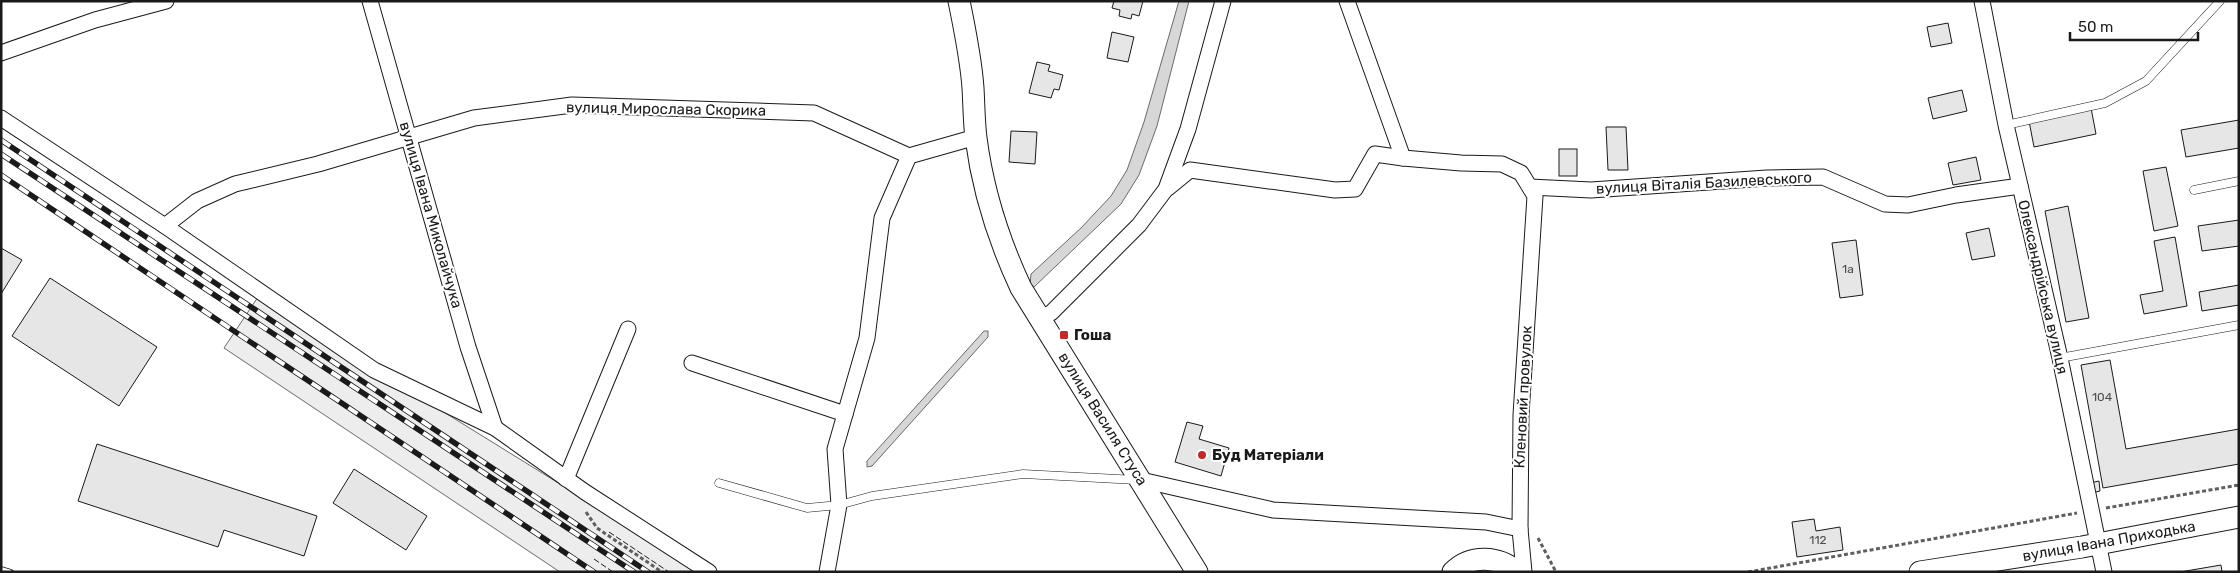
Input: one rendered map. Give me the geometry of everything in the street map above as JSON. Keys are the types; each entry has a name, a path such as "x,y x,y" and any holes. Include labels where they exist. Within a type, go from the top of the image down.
{"main road":[{"name":"вулиця Василя Стуса","path":"959,1 967,39 976,137 986,197 1001,245 1021,288 1142,480 1197,572"},
{"name":"вулиця Івана Приходька","path":"1920,572 2099,544 2239,517"},
{"path":"1453,572 1463,564 1483,559 1505,564 1517,572"}],"street":[{"path":"1,53 95,20 166,1"},
{"name":"вулиця Івана Миколайчука","path":"370,1 468,347 495,428"},
{"path":"1166,189 1188,129 1224,1"},
{"path":"1347,1 1403,158"},
{"name":"Олександрійська вулиця","path":"1982,1 2006,126 2060,358 2093,511 2104,572"},
{"name":"вулиця Мирослава Скорика","path":"165,226 197,201 235,184 318,164 474,118 572,105 814,113 909,156"},
{"path":"1,118 165,226 374,370 495,428 566,479 709,572"},
{"path":"827,572 839,505 834,450 867,338 882,218 909,156 976,137"},
{"path":"1039,317 1051,313 1139,225 1166,189 1190,170 1335,190 1355,189 1375,154 1461,163 1502,164 1522,173 1530,187"},
{"name":"вулиця Віталія Базилевського","path":"1530,187 1592,190 1767,178 1823,177 1885,204 1908,205 1956,195 2020,186"},
{"name":"Кленовий провулок","path":"1524,572 1520,529 1521,415 1535,212 1535,196 1530,187"},
{"path":"566,479 628,329"},
{"path":"692,363 845,414"},
{"path":"1142,480 1272,510 1486,522 1520,529"}],"lane":[{"path":"2006,126 2105,103 2146,81 2220,1"},
{"path":"2194,190 2239,181"},
{"path":"2060,358 2239,325"},
{"path":"719,483 807,508 839,505 872,496 1023,474 1142,480"}],"path":[{"path":"1748,572 2239,485"},
{"path":"583,506 597,528 662,572"}],"shaded area":[{"path":"1179,1 1189,1 1157,126 1139,175 1121,204 1034,287 1030,285 1031,274 1081,228 1111,196 1127,170 1144,122"},
{"path":"258,297 702,572 560,572 224,348"},
{"path":"984,331 988,331 988,337 872,466 867,467 867,461"}],"building":[{"path":"1114,1 1143,1 1139,16 1132,14 1131,19 1119,16 1120,10 1112,8"},
{"path":"1948,23 1952,43 1931,47 1927,27"},
{"path":"1112,32 1134,37 1128,62 1107,58"},
{"path":"1037,62 1050,65 1048,71 1063,75 1059,90 1054,89 1051,98 1029,93"},
{"path":"1962,90 1967,111 1933,119 1928,98"},
{"path":"2091,108 2096,134 2034,147 2029,121"},
{"path":"2239,120 2239,148 2186,157 2181,130"},
{"path":"1606,127 1626,127 1628,170 1608,170"},
{"path":"1011,131 1037,132 1035,164 1009,162"},
{"path":"1559,149 1577,149 1577,176 1559,176"},
{"path":"1976,157 1981,180 1953,185 1948,163"},
{"path":"2166,167 2178,226 2154,231 2143,171"},
{"path":"2068,206 2089,318 2066,322 2045,211"},
{"path":"2239,220 2239,246 2202,251 2198,226"},
{"path":"1989,228 1995,256 1972,260 1966,233"},
{"path":"2175,237 2187,306 2144,314 2140,295 2163,291 2154,241"},
{"path":"1856,240 1863,295 1840,298 1832,243"},
{"path":"1,248 22,260 1,294"},
{"path":"50,278 157,347 119,406 12,336"},
{"path":"2239,285 2239,305 2202,311 2199,292"},
{"path":"2110,360 2126,449 2239,429 2239,464 2103,488 2081,365"},
{"name":"Буд Матерiали","path":"1187,422 1203,426 1199,439 1229,448 1221,476 1175,462"},
{"path":"97,444 317,516 304,556 224,530 218,547 78,501"},
{"path":"354,469 427,516 406,550 333,503"},
{"path":"2099,481 2100,491 2092,493 2090,483"},
{"path":"1814,519 1816,531 1840,527 1843,550 1797,557 1792,522"},
{"path":"2221,565 2222,572 2180,572"}],"railway":[{"path":"1,140 648,572"},
{"path":"1,154 634,572"},
{"path":"1,175 594,572"},
{"path":"1,569 11,572"}],"fence":[{"path":"609,532 669,572"},
{"path":"594,559 613,572"}],"place":[{"name":"Гоша","path":"1064,335"},
{"name":"Буд Матерiали","path":"1202,455"}]}
